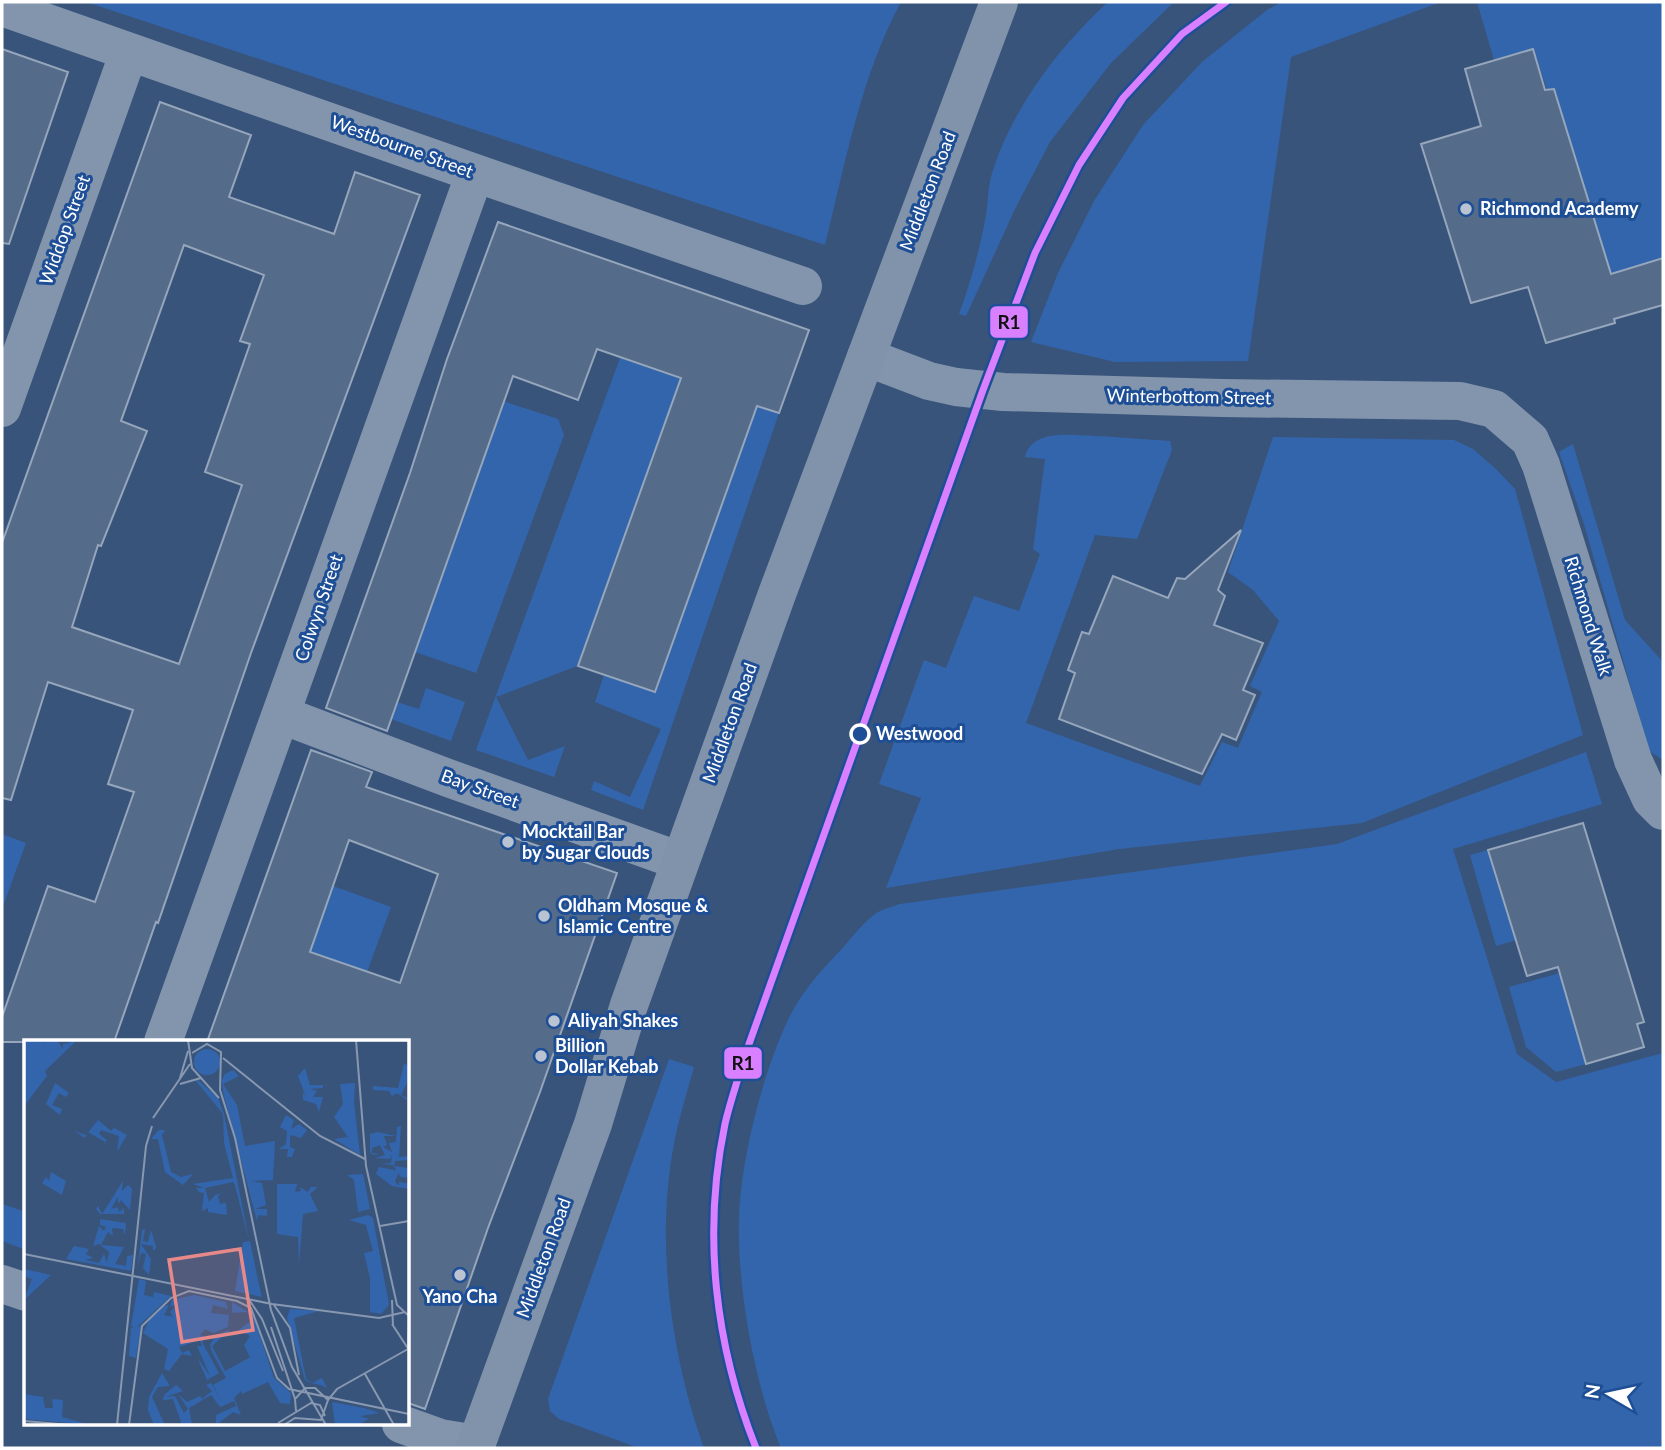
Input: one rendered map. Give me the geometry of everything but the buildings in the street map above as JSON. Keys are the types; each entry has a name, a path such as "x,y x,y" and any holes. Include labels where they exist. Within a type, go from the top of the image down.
{"main road":[{"name":"Middleton Road","path":"476,1446 593,1124 629,1004 777,594 1003,4"}],"street":[{"name":"Westbourne Street","path":"2,7 803,286"},
{"name":"Widdop Street","path":"2,408 129,51"},
{"name":"Colwyn Street","path":"164,1040 475,173"},
{"name":"Winterbottom Street","path":"866,357 929,381 1003,392 1461,401 1494,409 1511,423"},
{"name":"Richmond Walk","path":"1511,423 1530,440 1541,464 1633,761 1651,799 1663,811"},
{"name":"Bay Street","path":"282,715 680,861"},
{"path":"2,1284 24,1291"},
{"path":"407,1426 440,1438 476,1446"}],"shaded area":[{"path":"86,2 901,2 887,30 865,90 825,245"},
{"path":"1108,2 1174,2 1111,63 1050,142 1015,209 966,316 959,314 981,240 992,173 1012,125 1055,59"},
{"path":"1281,2 1441,2 1291,57 1248,361 1115,362 1031,342 1058,273 1094,201 1143,125 1202,62"},
{"path":"1477,2 1663,2 1663,258 1611,274 1533,49 1494,60"},
{"path":"620,358 779,413 643,810 591,790 594,781 630,797 661,729 595,702 604,675 656,692 753,414 678,387 577,666 496,697 528,760 565,746 554,777 476,750"},
{"path":"503,401 558,419 564,435 476,673 415,652"},
{"path":"1056,435 1170,441 1172,450 1137,539 1095,535 1026,723 1200,786 1222,742 1238,748 1262,692 1250,686 1279,621 1253,590 1228,572 1273,437 1454,440 1473,449 1515,489 1583,735 1362,823 1119,849 886,888 921,798 879,784 924,660 946,668 974,596 1019,611 1040,554 1033,549 1045,459 1025,457 1029,447 1045,437"},
{"path":"1573,444 1625,620 1663,662 1663,760 1649,751 1584,524 1559,452"},
{"path":"426,688 465,702 451,741 391,719 397,702 419,709"},
{"path":"1586,752 1602,804 1453,849 1517,1054 1556,1082 1663,1053 1663,1448 781,1448 756,1367 741,1276 740,1197 748,1145 770,1065 797,1003 815,978 870,918 900,904 1337,844"},
{"path":"2,834 26,843 2,909"},
{"path":"1488,850 1500,889 1548,931 1496,946 1470,855"},
{"path":"333,886 391,907 367,972 310,952"},
{"path":"1560,973 1586,1064 1556,1072 1526,1047 1509,987"},
{"path":"669,1059 694,1067 676,1134 668,1181 666,1259 675,1337 692,1413 704,1448 639,1448 559,1419 550,1411 548,1399"},
{"path":"2,1204 24,1211 24,1249 2,1241"}],"transit line":[{"name":"R1","path":"756,1448 742,1409 722,1329 714,1248 718,1165 725,1124 744,1058 983,390 1035,253 1079,165 1123,98 1182,34 1226,2"}],"place":[{"name":"Richmond Academy","path":"1466,209"},
{"name":"Westwood","path":"860,734"},
{"name":"Mocktail Bar by Sugar Clouds","path":"508,842"},
{"name":"Oldham Mosque & Islamic Centre","path":"544,916"},
{"name":"Aliyah Shakes","path":"554,1021"},
{"name":"Billion Dollar Kebab","path":"541,1056"},
{"name":"Yano Cha","path":"460,1275"}]}
